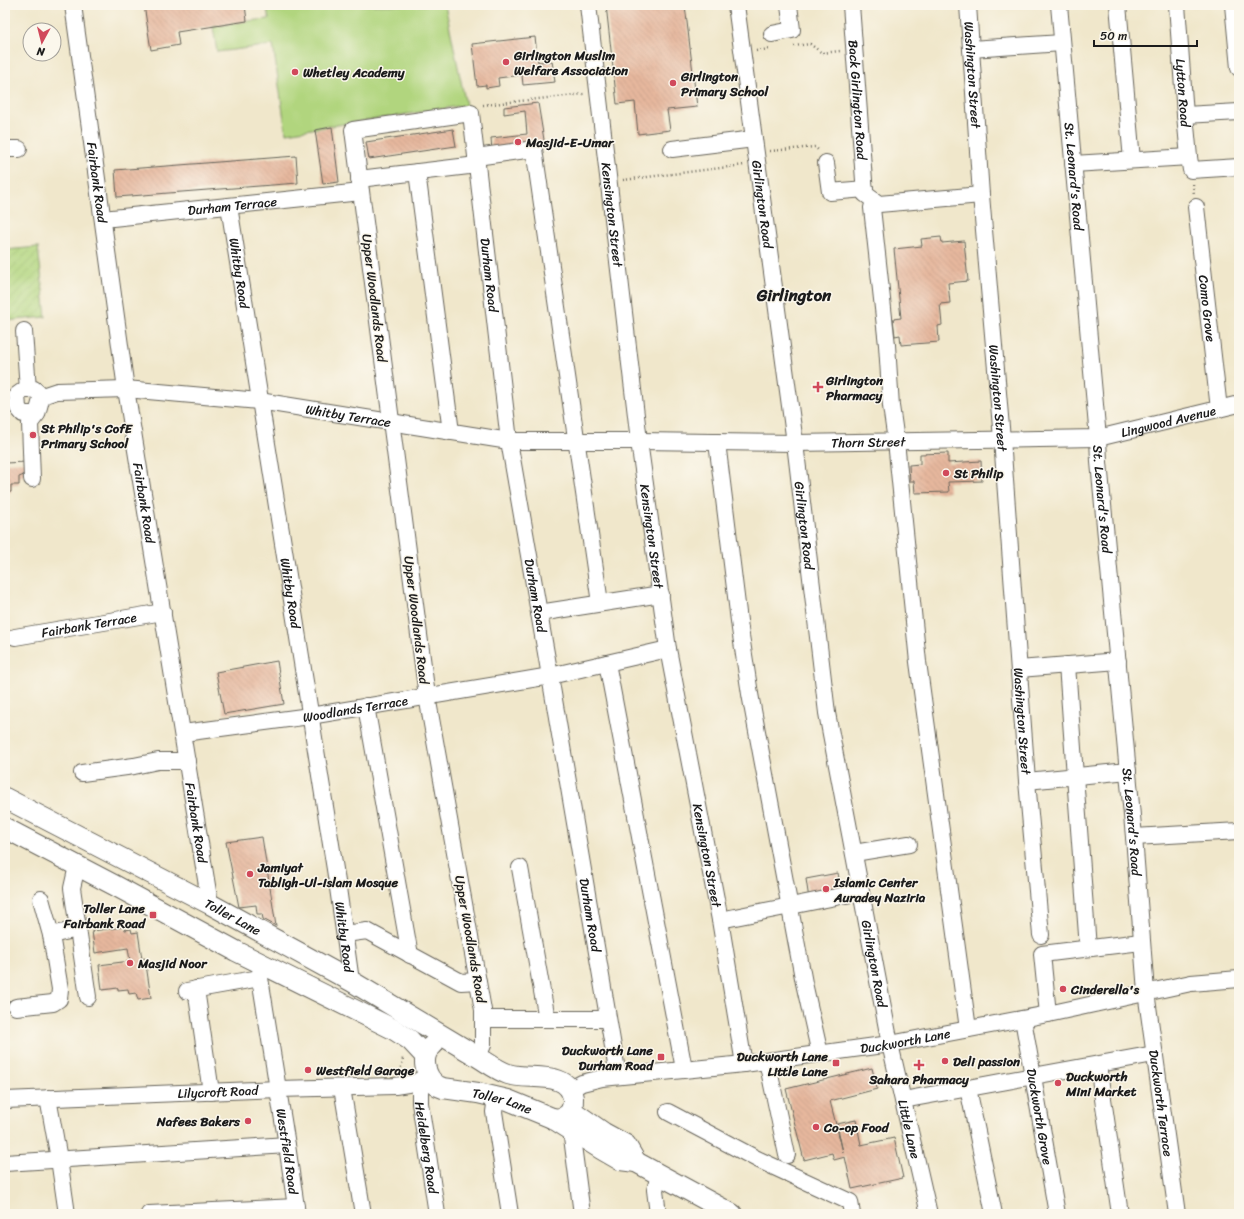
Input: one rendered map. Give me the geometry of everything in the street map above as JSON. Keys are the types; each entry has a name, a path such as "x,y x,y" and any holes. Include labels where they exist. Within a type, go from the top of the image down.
{"main road":[{"name":"Toller Lane","path":"5,798 210,904 351,980 494,1067 508,1074 518,1076 551,1078 563,1083 569,1090"},
{"path":"5,828 200,932 261,971 340,1002 402,1034 425,1056 425,1078"},
{"path":"77,866 88,841"},
{"path":"200,932 210,904"},
{"path":"340,1002 351,980"},
{"name":"Toller Lane","path":"425,1056 429,1048 437,1043 443,1042 456,1044"},
{"name":"Toller Lane","path":"425,1078 443,1088 478,1093 508,1100 552,1118 620,1160 636,1162 727,1213"},
{"path":"552,1118 557,1119 563,1117 571,1110 573,1100 569,1090"},
{"name":"Toller Lane","path":"571,1110 604,1133 626,1145 636,1162"}],"street":[{"name":"Fairbank Road","path":"74,5 126,389 210,904"},
{"name":"Kensington Street","path":"588,5 639,441 668,649 720,920 744,1064"},
{"name":"Girlington Road","path":"736,5 795,443 828,713 890,1044"},
{"path":"772,41 792,30 789,5"},
{"name":"Back Girlington Road","path":"851,5 868,195 872,208 887,345 890,406 896,441 918,662 968,1029"},
{"name":"Washington Street","path":"968,5 1027,780 1041,935"},
{"name":"St. Leonard's Road","path":"1059,5 1134,837 1146,992"},
{"path":"1118,5 1132,160"},
{"name":"Lytton Road","path":"1177,5 1190,163"},
{"path":"1233,5 1239,68"},
{"path":"971,49 1062,43"},
{"path":"1185,115 1239,112"},
{"name":"Upper Woodlands Road","path":"471,113 353,130 426,696 483,1010 484,1044 478,1057"},
{"name":"Durham Road","path":"471,113 509,441 618,1076"},
{"path":"672,149 755,152"},
{"name":"Durham Terrace","path":"103,219 229,206 360,186 417,172 534,150 576,441"},
{"path":"1073,164 1132,160 1239,167"},
{"path":"826,163 830,192 868,195 878,204 982,195"},
{"path":"417,172 451,432"},
{"name":"Whitby Road","path":"229,206 345,934 351,980"},
{"name":"Como Grove","path":"1196,207 1219,409"},
{"path":"24,331 42,392 37,414 30,423 32,478"},
{"name":"Whitby Terrace","path":"42,392 126,389 259,400 509,441 639,441"},
{"path":"37,414 24,414 18,408 17,395 24,390 42,392"},
{"name":"Lingwood Avenue","path":"1098,438 1239,404"},
{"name":"Thorn Street","path":"639,441 795,443 1098,438"},
{"path":"576,441 600,603"},
{"path":"717,442 750,694 804,983 820,1054"},
{"path":"539,613 661,594"},
{"name":"Fairbank Terrace","path":"15,637 163,612"},
{"name":"Woodlands Terrace","path":"183,733 310,716 550,676 668,649"},
{"path":"1019,669 1118,661"},
{"path":"608,663 684,1069"},
{"path":"1067,665 1088,948"},
{"path":"366,706 410,955"},
{"path":"82,773 158,761 187,761"},
{"path":"1027,780 1128,771"},
{"path":"1134,837 1239,831"},
{"path":"854,853 909,844"},
{"path":"77,866 72,888 88,997"},
{"path":"520,868 547,1019"},
{"path":"720,920 861,892"},
{"path":"16,1007 53,1003 58,999 60,989 50,935 41,899"},
{"path":"50,935 78,929"},
{"path":"345,934 367,931 461,982 478,981"},
{"path":"1048,1014 1042,954 1142,942"},
{"path":"211,1092 191,990 261,971"},
{"name":"Westfield Road","path":"261,971 296,1211"},
{"name":"Duckworth Lane","path":"569,1090 590,1081 618,1076 744,1064 890,1044 1048,1014 1191,983 1239,979"},
{"name":"Duckworth Terrace","path":"1146,992 1177,1214"},
{"path":"484,1019 608,1019"},
{"name":"Duckworth Grove","path":"1023,1019 1057,1214"},
{"name":"Little Lane","path":"890,1044 929,1214"},
{"path":"903,1100 1154,1054"},
{"path":"767,1061 787,1155"},
{"path":"1098,1065 1120,1214"},
{"name":"Lilycroft Road","path":"5,1100 406,1085 425,1078"},
{"name":"Heidelberg Road","path":"425,1078 420,1103 437,1214"},
{"path":"342,1088 363,1214"},
{"path":"968,1088 994,1214"},
{"path":"496,1097 494,1112 510,1214"},
{"path":"48,1098 59,1159 66,1214"},
{"path":"668,1112 757,1159 850,1202 852,1214"},
{"path":"571,1130 582,1214"},
{"path":"5,1163 287,1145"},
{"path":"658,1175 655,1190 658,1214"},
{"path":"148,1214 296,1211"}],"path":[{"path":"742,52 772,41"},
{"path":"788,46 810,44 822,53 854,49"},
{"path":"471,113 470,107 598,93"},
{"path":"608,182 755,152 815,147 823,155 826,163"},
{"path":"1190,163 1196,207"},
{"path":"384,1086 384,1074 399,1071 404,1059 402,1051"}],"green space":[{"path":"266,5 445,5 466,105 286,133 273,45 217,52 213,27 269,19"},
{"path":"38,247 46,317 5,321 5,250"}],"building":[{"path":"144,5 245,5 247,21 177,32 179,45 151,50"},
{"path":"606,5 685,5 697,107 667,110 670,130 638,134 635,102 617,104"},
{"name":"Girlington Muslim Welfare Association","path":"535,37 538,62 552,61 555,82 523,85 522,75 498,78 499,86 486,88 486,85 477,86 472,44"},
{"path":"538,103 545,146 492,152 491,138 527,134 525,111 504,114 504,107"},
{"path":"332,127 339,182 323,184 315,130"},
{"path":"453,129 456,146 369,159 366,142"},
{"path":"296,156 298,183 117,197 115,170"},
{"path":"941,237 942,243 964,241 968,281 948,283 950,303 940,304 942,325 938,326 939,342 901,345 900,335 895,336 893,319 901,318 894,249 922,246 921,239"},
{"name":"St Philip","path":"948,453 948,463 981,461 982,481 948,482 949,492 915,493 914,481 910,481 909,465 920,464 920,454"},
{"path":"26,462 24,475 19,477 19,485 11,485 11,492 5,493 5,463"},
{"path":"277,661 284,704 224,714 216,672"},
{"name":"Jamiyat Tabligh-Ul-Islam Mosque","path":"262,837 276,926 263,919 262,914 257,914 256,905 239,907 226,842"},
{"name":"Islamic Center Auradey Naziria","path":"838,873 840,884 845,884 846,893 809,899 806,879"},
{"name":"Masjid Noor","path":"124,927 125,930 131,929 132,933 138,932 142,959 145,958 151,998 138,1000 136,993 129,994 128,989 118,990 118,988 102,990 99,965 130,961 128,948 95,953 92,931"},
{"path":"872,1068 877,1089 830,1101 843,1152 837,1124 856,1120 861,1145 894,1138 903,1178 852,1189 845,1157 834,1160 832,1153 804,1160 786,1089"}],"place":[{"name":"Girlington Muslim Welfare Association","path":"506,62"},
{"name":"Whetley Academy","path":"295,72"},
{"name":"Girlington Primary School","path":"673,83"},
{"name":"Masjid-E-Umar","path":"518,142"},
{"name":"Girlington Pharmacy","path":"818,387"},
{"name":"St Philip's CofE Primary School","path":"33,435"},
{"name":"St Philip","path":"946,473"},
{"name":"Jamiyat Tabligh-Ul-Islam Mosque","path":"250,874"},
{"name":"Islamic Center Auradey Naziria","path":"826,889"},
{"name":"Toller Lane Fairbank Road","path":"153,915"},
{"name":"Masjid Noor","path":"130,963"},
{"name":"Cinderella's","path":"1063,989"},
{"name":"Duckworth Lane Durham Road","path":"661,1057"},
{"name":"Deli passion","path":"945,1061"},
{"name":"Duckworth Lane Little Lane","path":"836,1063"},
{"name":"Sahara Pharmacy","path":"919,1065"},
{"name":"Westfield Garage","path":"308,1070"},
{"name":"Duckworth Mini Market","path":"1058,1083"},
{"name":"Nafees Bakers","path":"248,1121"},
{"name":"Co-op Food","path":"816,1127"}],"district":[{"name":"Girlington","path":"794,295"}]}
